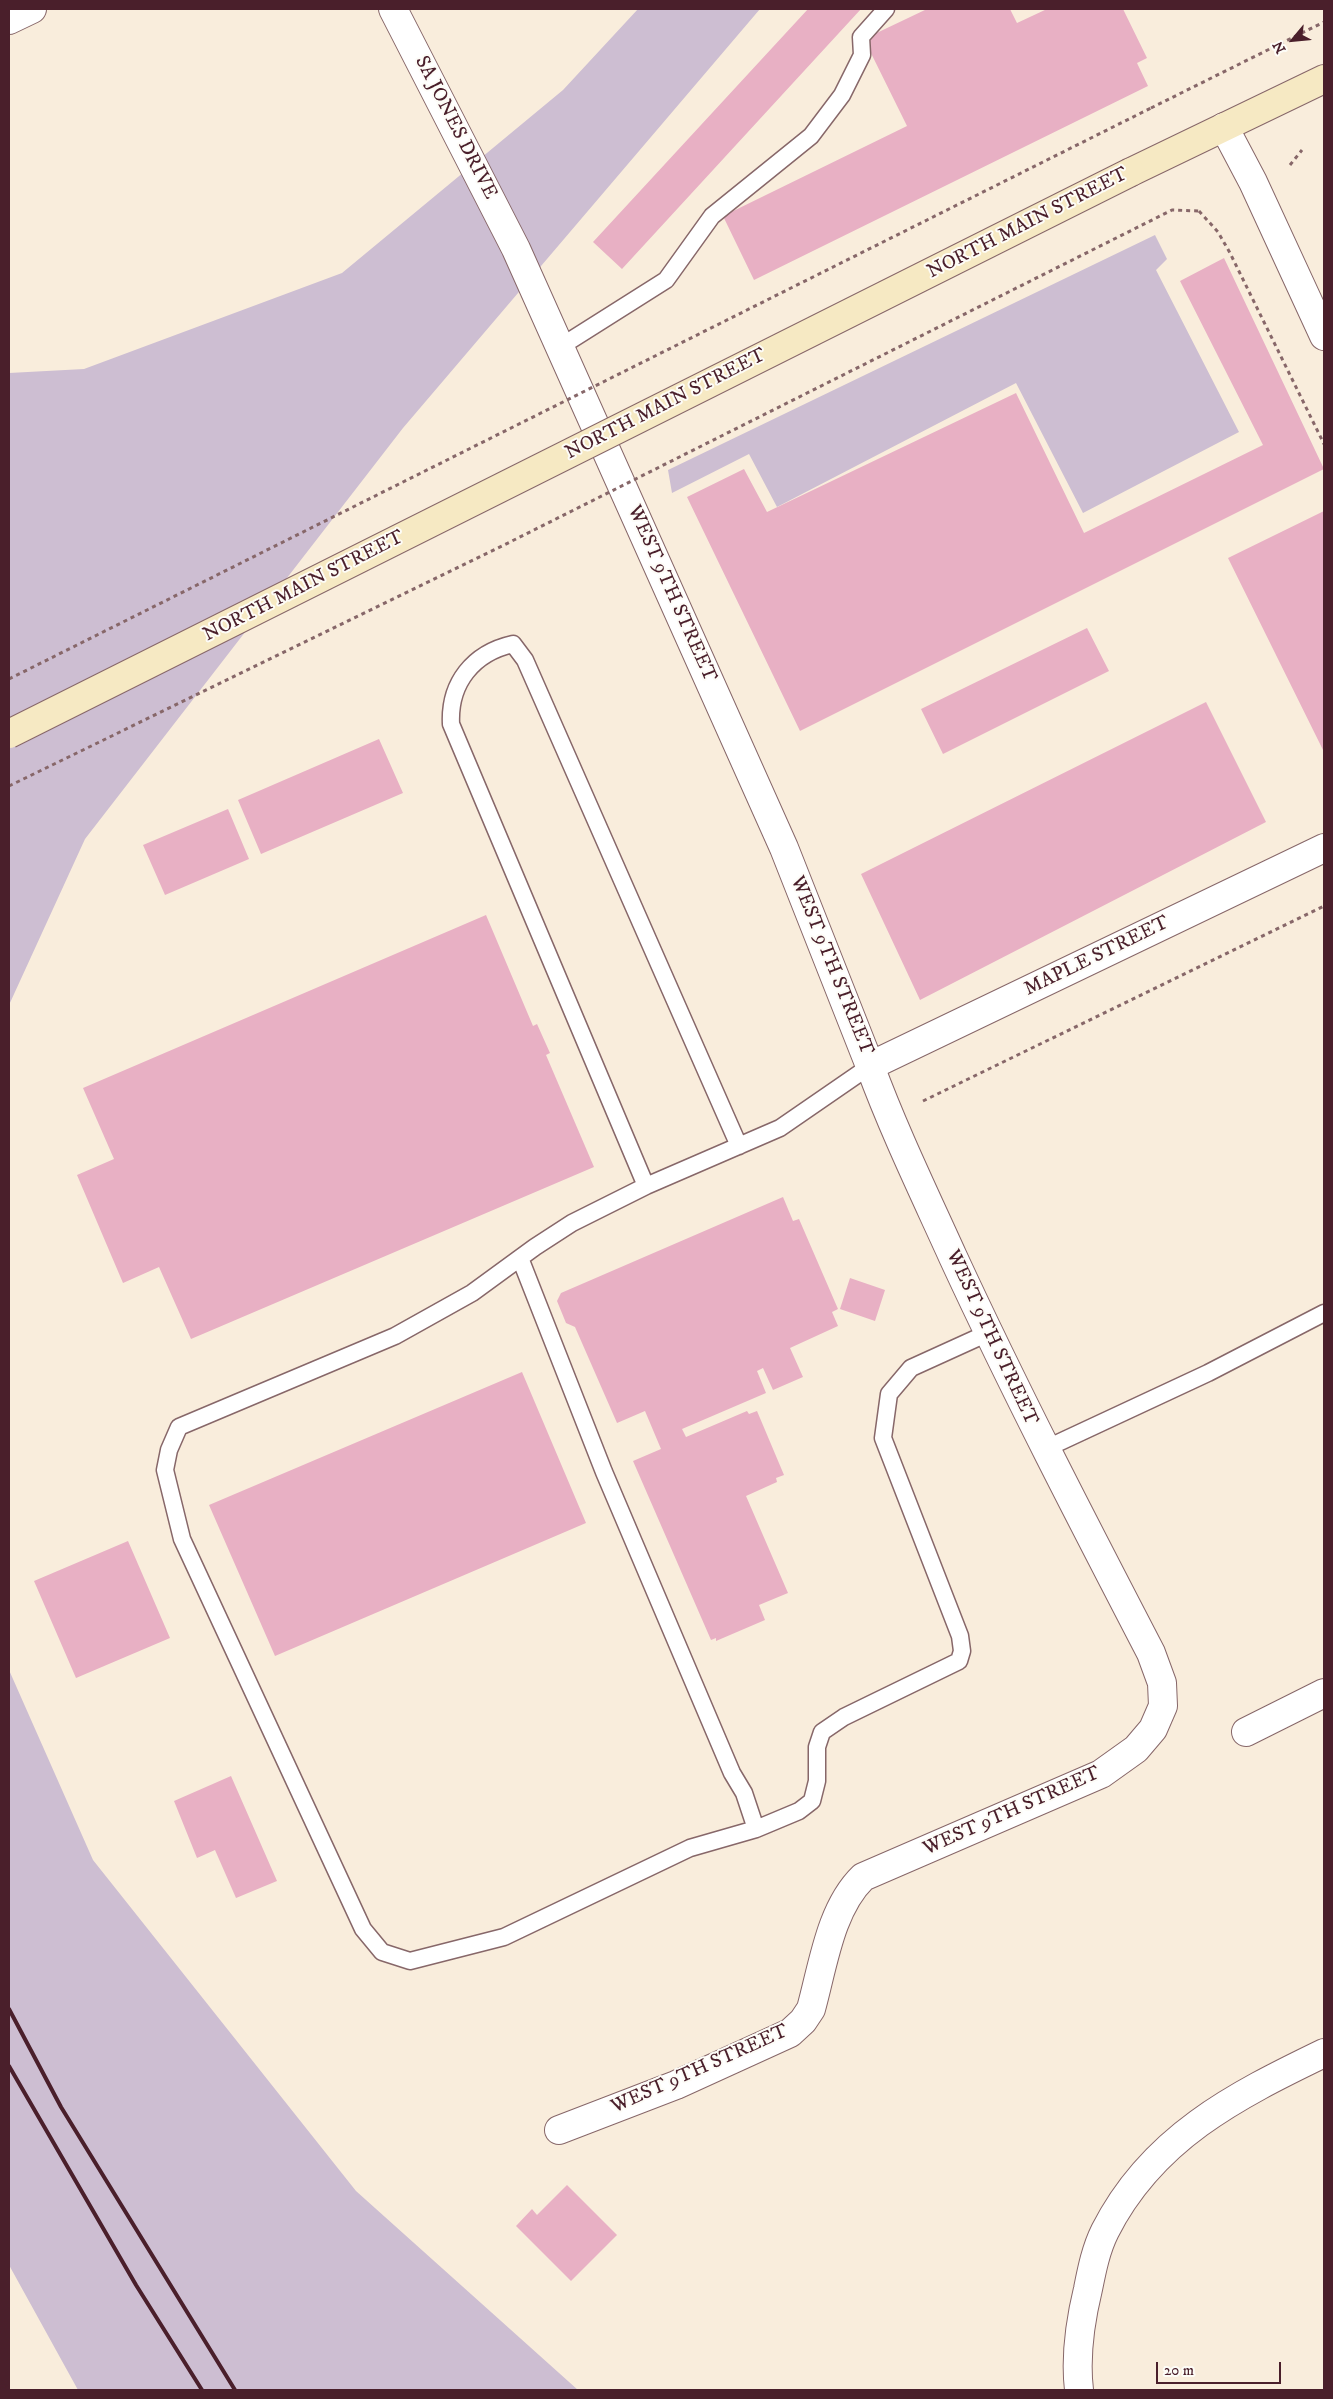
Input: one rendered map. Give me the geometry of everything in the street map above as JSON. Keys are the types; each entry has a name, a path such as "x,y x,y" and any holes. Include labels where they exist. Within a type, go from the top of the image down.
{"main road":[{"name":"NORTH MAIN STREET","path":"9,734 1131,172 1324,79"}],"street":[{"path":"9,20 32,9"},
{"name":"SA JONES DRIVE","path":"393,9 516,249"},
{"path":"1224,127 1253,182 1324,336"},
{"name":"WEST 9TH STREET","path":"516,249 784,848 889,1119 1044,1449 1151,1653 1162,1683 1163,1706 1153,1729 1136,1749 1101,1774 863,1878 852,1888 834,1925 811,2009 803,2021 790,2033 676,2085 559,2130"},
{"name":"MAPLE STREET","path":"870,1066 1324,848"},
{"path":"1246,1732 1324,1693"},
{"path":"1079,2390 1078,2354 1080,2330 1096,2255 1105,2231 1126,2197 1150,2166 1198,2122 1267,2080 1324,2053"}],"lane":[{"path":"560,347 666,280 712,216 811,136 842,95 862,55 860,37 886,9"},
{"path":"646,1186 451,724 450,706 454,692 464,674 478,660 498,648 513,644 525,660 739,1146"},
{"path":"870,1066 780,1128 646,1186 572,1223 472,1293 395,1336 179,1427 169,1450 165,1470 182,1539 363,1929 382,1952 410,1961 504,1937 690,1848 756,1829 799,1812 812,1801 817,1781 817,1747 822,1732 844,1716 959,1661 962,1651 960,1636 883,1438 889,1394 911,1368 988,1333"},
{"path":"520,1258 604,1472 732,1772 744,1793 756,1829"},
{"path":"1044,1449 1208,1373 1324,1313"}],"path":[{"path":"9,679 1324,22"},
{"path":"1290,165 1302,150"},
{"path":"9,786 502,546 1172,210 1199,211 1218,232 1324,444"},
{"path":"889,1119 1324,906"}],"shaded area":[{"path":"638,9 760,9 403,428 85,839 9,1005 9,373 84,369 342,273 563,90"},
{"path":"1155,235 1167,259 1156,270 1239,432 1083,513 1016,383 777,507 749,454 672,493 668,470"},
{"path":"9,1670 93,1860 356,2191 578,2390 78,2390 9,2265"}],"building":[{"path":"808,9 861,9 622,269 593,242"},
{"path":"927,9 1010,9 1017,23 1047,9 1123,9 1147,58 1137,63 1148,86 754,280 723,216 907,126 864,39"},
{"path":"1224,258 1324,469 800,731 687,497 744,469 767,512 1016,393 1084,533 1263,445 1180,281"},
{"path":"1324,511 1324,752 1228,558"},
{"path":"1087,628 1109,671 943,754 921,709"},
{"path":"1206,702 1266,822 920,1000 861,874"},
{"path":"379,739 403,793 261,854 238,800"},
{"path":"228,809 249,859 165,895 143,845"},
{"path":"486,915 533,1026 537,1024 550,1053 546,1055 594,1167 191,1339 159,1267 123,1283 77,1175 114,1159 83,1088"},
{"path":"783,1197 793,1221 799,1219 838,1309 832,1312 838,1326 790,1348 803,1377 773,1390 763,1368 757,1371 766,1393 682,1429 686,1437 747,1411 749,1414 757,1411 784,1475 776,1478 777,1482 746,1496 788,1593 759,1605 765,1620 716,1641 716,1638 711,1640 633,1461 661,1449 645,1411 617,1423 575,1327 566,1323 557,1301 561,1293"},
{"path":"850,1278 885,1290 875,1321 840,1309"},
{"path":"522,1372 586,1523 275,1656 209,1505"},
{"path":"128,1541 170,1638 76,1678 34,1581"},
{"path":"231,1776 277,1881 236,1898 215,1850 197,1858 174,1801"},
{"path":"567,2185 617,2235 571,2281 516,2226 532,2209 537,2215"}],"railway":[{"path":"9,2009 61,2107 235,2390"},
{"path":"9,2066 136,2285 202,2390"}]}
